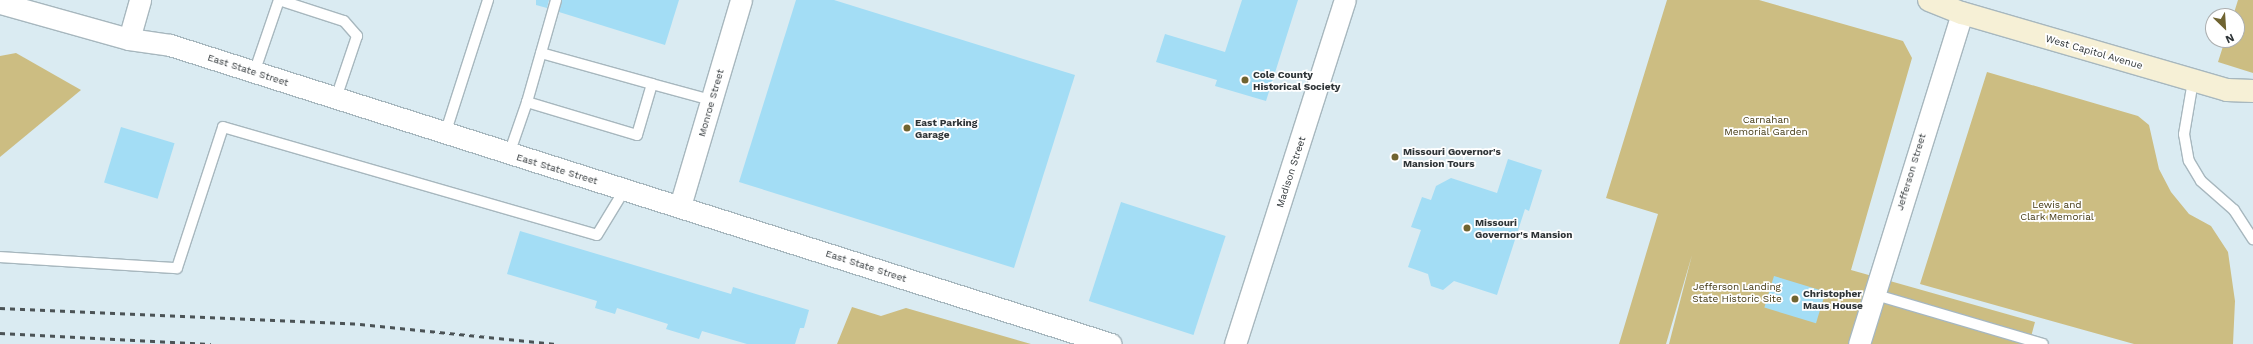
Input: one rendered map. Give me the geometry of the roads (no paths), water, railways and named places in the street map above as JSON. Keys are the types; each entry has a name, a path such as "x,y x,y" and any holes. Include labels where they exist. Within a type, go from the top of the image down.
{"street":[{"path":"129,39 140,0"},
{"name":"Monroe Street","path":"680,206 741,0"},
{"name":"Madison Street","path":"1236,344 1346,0"},
{"name":"West Capitol Avenue","path":"1930,0 1964,7 2227,90 2253,91"},
{"name":"East State Street","path":"0,3 129,39 170,45 445,134 680,206 1111,344"},
{"name":"Jefferson Street","path":"1859,344 1873,294 1964,7"},
{"name":"West Capitol Avenue","path":"2227,90 2253,108"}],"lane":[{"path":"254,73 279,0 344,21 357,36 336,98"},
{"path":"445,134 488,0"},
{"path":"509,154 527,102 556,0"},
{"path":"541,53 711,100"},
{"path":"2193,80 2184,128 2189,161 2201,181 2234,210 2253,239"},
{"path":"527,102 637,135 652,84"},
{"path":"0,257 177,268 224,127 597,235 625,189"},
{"path":"1873,294 2043,344"}],"railway":[{"path":"0,308 360,324 556,344"},
{"path":"0,333 211,344"}],"place":[{"name":"Cole County Historical Society","path":"1245,80"},
{"name":"East Parking Garage","path":"907,128"},
{"name":"Missouri Governor's Mansion Tours","path":"1395,157"},
{"name":"Missouri Governor's Mansion","path":"1467,228"},
{"name":"Christopher Maus House","path":"1795,299"}],"park label":[{"name":"Carnahan Memorial Garden","path":"1766,124"},
{"name":"Lewis and Clark Memorial","path":"2057,210"},
{"name":"Jefferson Landing State Historic Site","path":"1737,292"}]}
